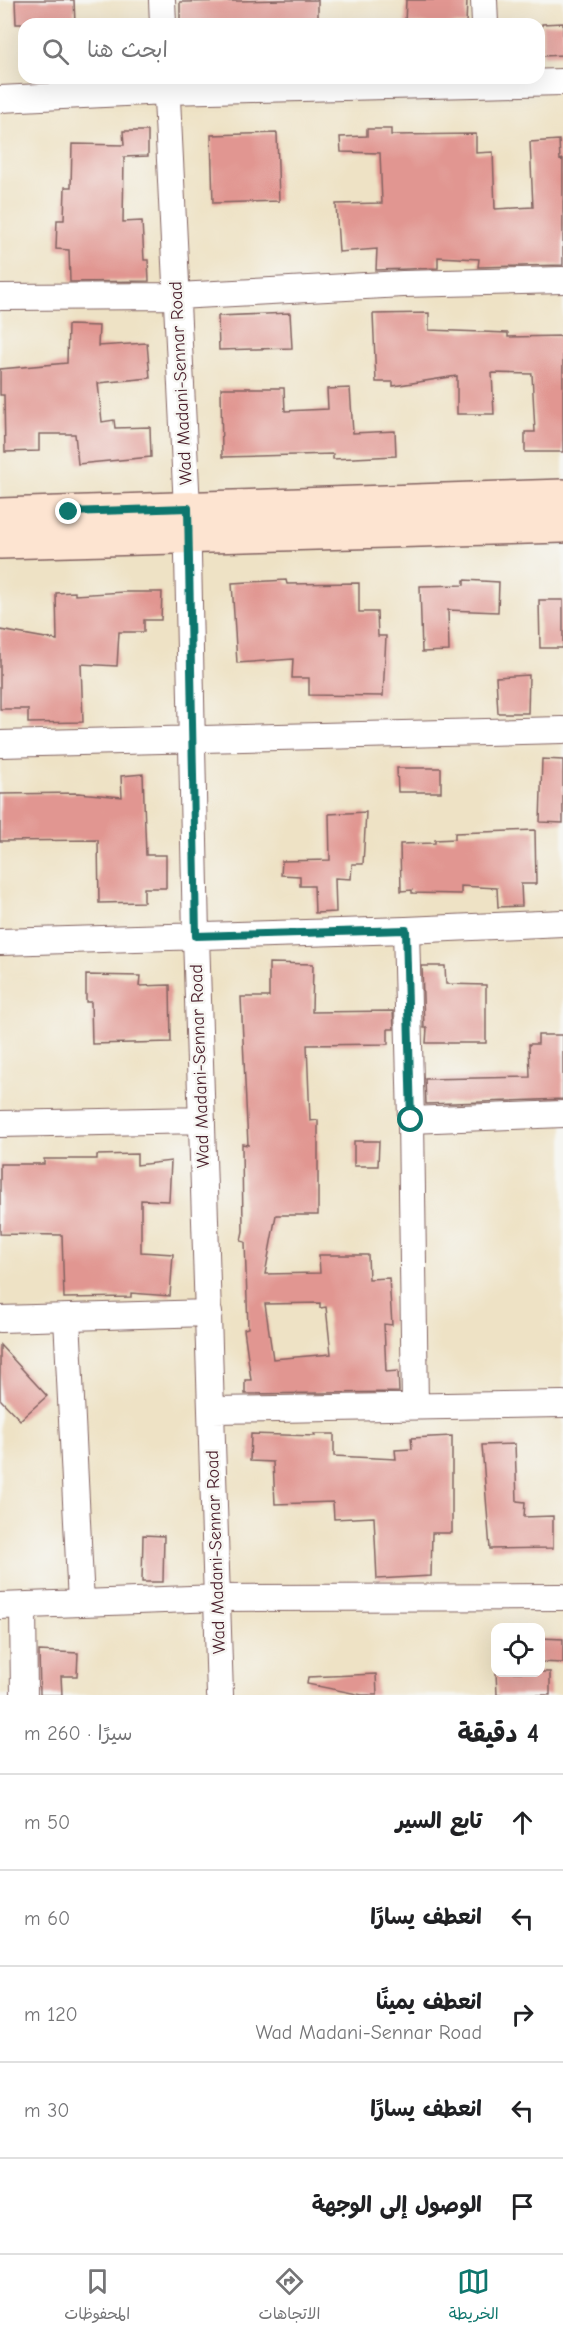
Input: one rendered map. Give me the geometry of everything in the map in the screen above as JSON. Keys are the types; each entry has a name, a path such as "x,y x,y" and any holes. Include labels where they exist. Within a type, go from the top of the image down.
{"street":[{"path":"162,0 163,18"},
{"path":"484,0 485,18"},
{"path":"545,82 563,82"},
{"path":"0,99 166,85 246,84"},
{"name":"Wad Madani-Sennar Road","path":"166,85 188,522 196,936 220,1695"},
{"path":"0,297 177,296 403,284 563,280"},
{"path":"0,542 188,522 563,496"},
{"path":"0,515 188,522 563,526"},
{"path":"0,744 563,730"},
{"path":"0,942 563,923"},
{"path":"406,930 415,1406"},
{"path":"411,1120 563,1114"},
{"path":"0,1124 202,1120"},
{"path":"0,1319 208,1313"},
{"path":"67,1318 81,1603"},
{"path":"212,1410 563,1404"},
{"path":"24,1695 11,1606 218,1598 563,1597"}],"building":[{"path":"15,0 74,0 75,18 18,18 18,24 16,24"},
{"path":"318,0 318,18 180,18 180,2"},
{"path":"406,0 467,0 466,18 405,18"},
{"path":"563,23 563,55 545,56 545,24"},
{"path":"367,129 391,129 391,135 476,134 476,153 493,152 495,209 533,207 530,142 559,140 560,160 563,159 563,265 478,267 479,259 438,257 438,268 376,270 377,249 339,252 336,204 382,203 380,153 341,152 340,137 367,136"},
{"path":"123,131 148,131 148,156 124,157 123,222 142,221 144,260 148,260 149,281 70,282 69,250 56,249 57,220 64,220 65,187 71,187 72,144 124,145"},
{"path":"277,133 279,201 213,203 211,135"},
{"path":"290,313 292,348 219,350 218,316"},
{"path":"429,313 429,330 508,333 508,337 563,336 563,452 525,452 525,432 535,432 532,374 492,373 494,414 457,414 457,376 393,386 393,382 376,382 373,314"},
{"path":"68,325 99,326 98,346 147,343 150,378 98,383 102,422 114,420 115,428 150,427 151,457 78,464 75,434 39,434 39,451 5,452 4,395 0,395 0,369 67,363"},
{"path":"221,388 284,388 285,411 328,409 327,389 350,388 353,433 395,431 396,456 333,459 333,454 222,457"},
{"path":"286,580 287,584 359,583 359,612 377,612 378,636 386,636 383,696 309,695 309,678 292,678 293,659 237,663 232,583"},
{"path":"464,580 499,582 498,612 448,610 449,651 422,652 420,586 464,585"},
{"path":"75,592 75,595 162,592 161,620 144,620 144,632 119,632 117,666 81,664 83,722 28,723 28,709 0,709 0,630 57,640 56,593"},
{"path":"539,600 563,600 563,648 540,648"},
{"path":"529,675 528,713 498,713 496,677"},
{"path":"542,759 563,760 563,823 540,822"},
{"path":"397,768 441,768 441,792 398,792"},
{"path":"143,774 146,855 166,855 166,888 144,888 144,902 99,903 98,840 0,841 0,794 78,793 122,797 121,776"},
{"path":"366,812 363,864 352,864 351,879 335,878 336,912 315,913 314,886 300,886 300,876 281,875 282,861 330,860 329,814"},
{"path":"535,830 536,884 521,884 522,906 498,907 497,888 461,886 461,894 401,891 400,844 435,843 435,840 455,839 455,833"},
{"path":"269,963 313,964 312,1012 393,1011 394,1029 388,1029 388,1044 307,1045 310,1121 318,1120 318,1215 276,1215 265,1274 320,1273 319,1255 368,1255 369,1279 389,1278 392,1325 384,1324 386,1372 398,1371 399,1392 245,1394 245,1380 251,1380 244,1329 248,1328 245,1242 241,1241 243,1231 242,1144 248,1145 241,997 269,997","holes":["320,1303 320,1308 326,1307 331,1354 273,1359 265,1304"]},
{"path":"422,966 445,966 446,984 486,985 486,1043 426,1043"},
{"path":"86,975 140,976 139,986 170,985 171,1042 92,1044 91,1002 86,1002"},
{"path":"538,1035 563,1035 563,1099 426,1104 425,1079 530,1077 529,1044 538,1044"},
{"path":"354,1141 379,1141 378,1166 354,1166"},
{"path":"137,1154 137,1165 171,1161 169,1201 141,1200 141,1252 173,1254 170,1296 131,1293 131,1297 64,1298 62,1235 0,1234 0,1164 44,1164 44,1159 97,1159 97,1155"},
{"path":"0,1345 47,1396 20,1420 0,1399"},
{"path":"251,1434 315,1436 314,1434 334,1434 334,1456 396,1459 395,1450 412,1449 411,1438 452,1436 452,1533 432,1533 431,1576 377,1579 374,1517 334,1519 333,1502 275,1504 273,1462 250,1461"},
{"path":"515,1444 517,1501 525,1502 524,1517 553,1516 553,1548 490,1549 482,1445"},
{"path":"143,1535 164,1536 163,1582 142,1582"},
{"path":"545,1638 563,1639 563,1663 545,1662"},
{"path":"39,1651 78,1653 77,1676 61,1676 62,1695 40,1695"},
{"path":"545,1672 550,1672 550,1695 497,1695 496,1677 545,1677"},
{"path":"376,1674 377,1695 362,1695 307,1684 308,1677"}],"route":[{"path":"69,512 188,508 196,936 406,930 411,1120"}]}
